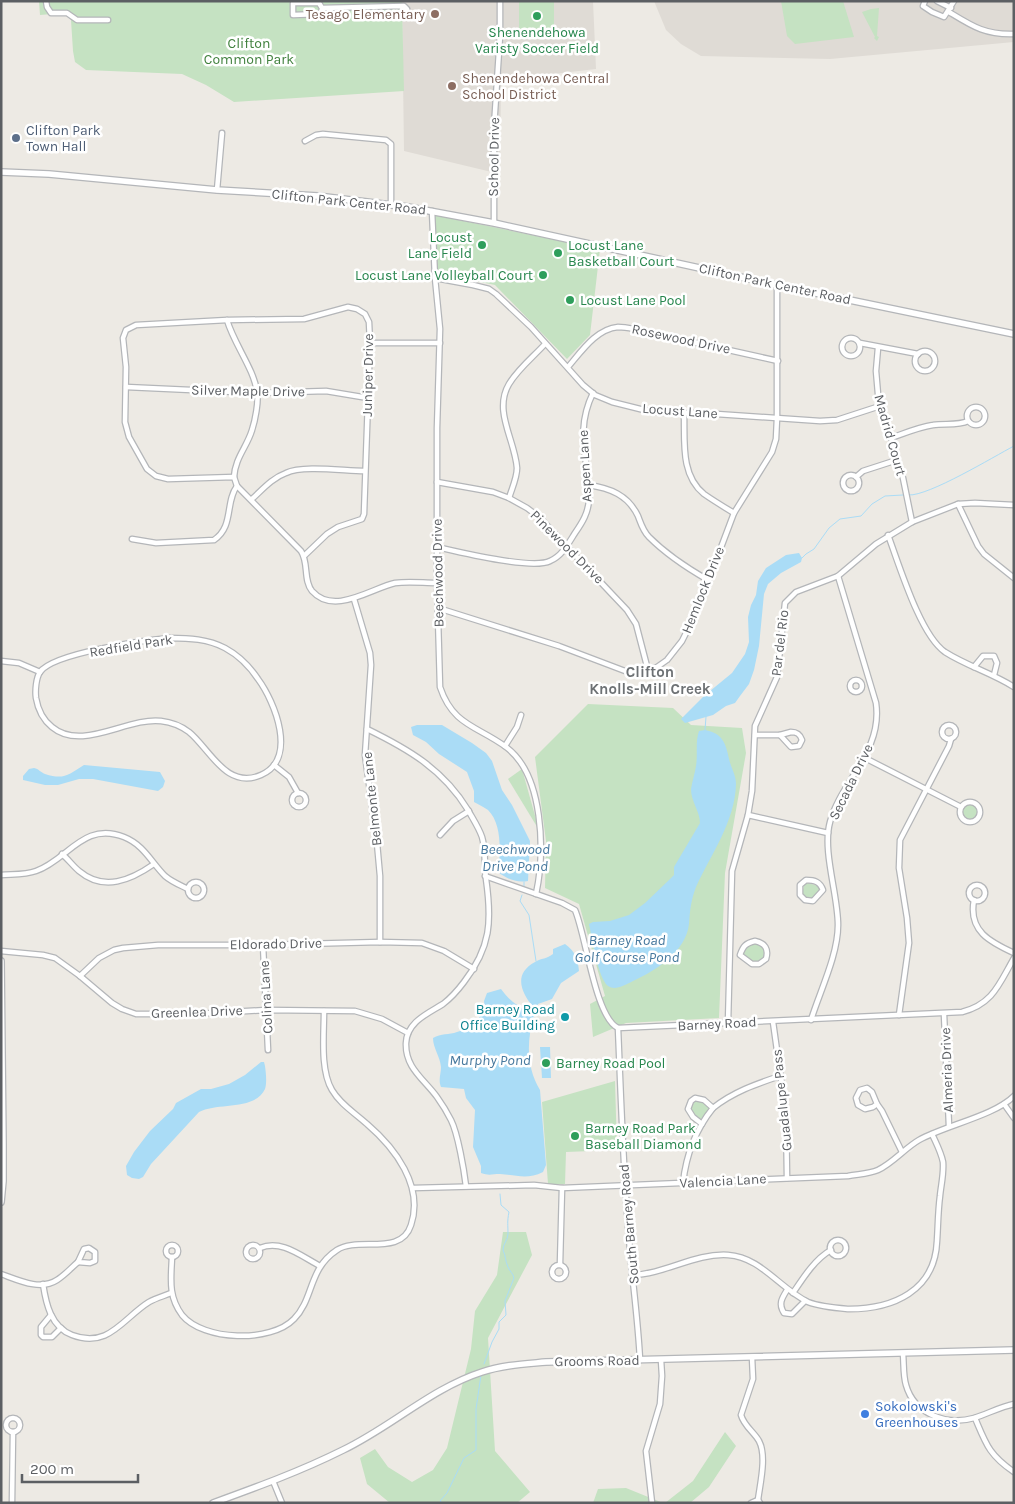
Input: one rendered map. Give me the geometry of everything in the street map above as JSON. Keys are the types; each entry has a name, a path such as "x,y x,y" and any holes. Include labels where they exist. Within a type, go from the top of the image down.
{"street":[{"path":"46,1 51,13 67,13 77,20 108,20"},
{"name":"School Drive","path":"494,223 494,126 500,36 500,1"},
{"path":"925,1 923,6 944,17 954,1"},
{"path":"937,1 976,29 997,34 1014,34"},
{"path":"293,3 320,3 322,8 321,14 293,15 293,3"},
{"path":"322,8 404,6 407,9"},
{"path":"217,190 222,132"},
{"path":"304,141 323,134 386,140 391,144 391,204"},
{"name":"Clifton Park Center Road","path":"1,172 58,175 217,190 318,196 432,210 1014,334"},
{"name":"Beechwood Drive","path":"432,210 440,343 437,428 437,584 440,687 445,701 459,717 474,729 505,746 521,761 526,771 538,816 542,846 541,872 536,894"},
{"name":"Locust Lane","path":"435,278 489,290 510,307 592,393 612,402 648,411 828,421 851,416 880,406"},
{"name":"Hemlock Drive","path":"648,670 662,664 682,641 697,611 734,513 772,452 776,439 777,418 777,285"},
{"name":"Juniper Drive","path":"126,387 123,338 126,330 136,325 227,320 304,319 348,307 357,309 365,314 369,322 370,343 362,519 338,527 327,534 304,556"},
{"path":"227,320 232,335 252,374 258,393 252,432 237,460 234,477 237,486 252,499 304,556 308,584 314,593 330,600 354,599 392,584 405,582 437,584"},
{"name":"Rosewood Drive","path":"568,367 594,339 612,328 619,327 643,330 778,360"},
{"path":"860,343 860,350 854,355 847,355 843,350 843,343 848,338 855,338 860,343 878,348 918,354 927,352 933,355 935,362 932,368 926,371 918,367 916,361 918,354"},
{"path":"370,343 440,343"},
{"path":"509,498 517,469 503,411 503,397 508,385 545,344"},
{"name":"Madrid Court","path":"878,348 876,379 880,406 903,478 912,522"},
{"path":"126,387 125,422 129,437 147,469 156,476 168,479 234,477"},
{"name":"Silver Maple Drive","path":"126,387 258,393 326,391 368,398"},
{"name":"Aspen Lane","path":"437,547 522,563 545,564 556,558 566,546 586,514 589,500 582,427 592,393"},
{"path":"973,407 980,407 985,412 982,424 975,425 968,420 968,412 973,407"},
{"path":"684,413 685,449 689,473 703,493 734,513"},
{"path":"891,438 920,428 963,423 968,420"},
{"path":"856,477 863,472 897,460"},
{"path":"252,499 272,481 286,472 298,469 364,471"},
{"name":"Pinewood Drive","path":"437,482 475,488 509,498 539,517 627,610 636,624 648,670"},
{"path":"588,485 612,490 625,498 633,508 648,536 686,567 708,580"},
{"path":"132,539 156,543 214,540 221,536 226,527 233,494 237,486"},
{"path":"958,504 978,546 984,554 1014,578"},
{"name":"Par del Rio","path":"728,1023 732,871 748,815 753,783 757,722 777,677 785,603 796,592 838,576 888,535 912,522 958,504 1014,505"},
{"path":"888,535 914,603 933,641 946,653 994,675 1014,687"},
{"name":"Secada Drive","path":"811,1020 833,955 837,936 838,924 828,833 835,810 865,758 877,720 876,703 838,576"},
{"name":"Belmonte Lane","path":"354,599 371,659 366,767 380,876 380,942"},
{"path":"438,608 558,646 625,671 640,672 648,670"},
{"name":"Redfield Park","path":"40,672 53,662 67,657 148,640 182,638 213,643 233,653 260,680 281,731 280,750 274,765"},
{"path":"974,667 983,656 994,656 997,663 994,675"},
{"path":"1,661 19,663 40,672 36,696 40,712 46,722 60,733 71,736 83,736 136,723 160,721 177,725 189,732 221,767 233,775 246,777 260,776 274,765 289,776 298,793"},
{"path":"862,685 870,683"},
{"path":"505,746 517,727 521,715"},
{"path":"367,729 399,745 446,780 468,811 482,836 488,903 488,936 474,969 451,997 415,1023 408,1033 406,1052 411,1066 436,1096 452,1122 466,1186"},
{"path":"755,735 780,735 796,732 801,736 801,744 797,747 791,747 780,735"},
{"path":"898,1015 909,943 907,918 898,868 898,848 900,840 951,739"},
{"path":"865,758 962,807"},
{"path":"968,802 975,803 980,808 980,816 973,822 966,821 961,816 962,807 968,802"},
{"path":"440,835 453,821 468,811"},
{"path":"748,815 828,833"},
{"path":"1,875 35,872 80,840 92,835 114,834 124,837 142,848 154,864 173,882 188,889"},
{"path":"62,854 79,871 101,882 124,881 136,876 154,864"},
{"path":"486,876 572,907 575,910 581,925 596,990 612,1024 618,1028"},
{"path":"806,880 813,880 819,883 823,890 813,901 805,900 800,895 800,885 806,880"},
{"path":"823,890 835,891"},
{"path":"974,900 972,916 983,935 1014,954"},
{"name":"Eldorado Drive","path":"80,976 99,958 123,948 158,945 380,942 428,944 474,969"},
{"path":"730,954 740,955 752,964 759,964 766,959 766,947 760,942 750,942 743,947 740,955"},
{"name":"Colina Lane","path":"263,945 268,1050"},
{"name":"Greenlea Drive","path":"1,951 55,958 112,1003 136,1014 195,1014 266,1010 355,1011 370,1014 408,1033"},
{"name":"Barney Road","path":"618,1028 944,1014 974,1009 989,999 1014,958"},
{"path":"1,961 1,1202"},
{"path":"172,1257 171,1294 183,1316 212,1332 234,1336 262,1335 281,1329 295,1319 300,1312 320,1266 328,1256 340,1248 352,1245 393,1242 405,1236 411,1225 414,1209 413,1188 402,1162 368,1125 342,1103 332,1091 326,1078 324,1012"},
{"name":"Almeria Drive","path":"944,1014 949,1126"},
{"name":"Guadalupe Pass","path":"773,1022 786,1114 787,1178"},
{"name":"South Barney Road","path":"618,1028 625,1185 632,1275 638,1318 640,1360"},
{"path":"683,1183 688,1153 702,1124 713,1108 752,1085 780,1076"},
{"path":"877,1104 868,1109 861,1108 856,1103 857,1094 862,1089 869,1089 874,1094 877,1104 902,1152"},
{"name":"Valencia Lane","path":"413,1188 534,1185 562,1188 848,1176 870,1173 882,1168 902,1152 932,1134 994,1110 1014,1096"},
{"path":"702,1124 689,1113 688,1105 696,1098 700,1098 713,1108"},
{"path":"1004,1104 1014,1118"},
{"path":"632,1275 658,1272 701,1257 729,1255 740,1257 757,1265 787,1290 805,1301 823,1306 860,1309 893,1303 906,1297 916,1289 929,1272 937,1248 938,1215 943,1170 941,1155 932,1134"},
{"path":"560,1264 562,1188"},
{"path":"260,1248 266,1245 288,1248 320,1266"},
{"path":"793,1293 812,1267 831,1250"},
{"path":"1,1274 29,1284 49,1284 57,1280 78,1262"},
{"path":"42,1284 51,1315 61,1328 71,1335 80,1338 99,1338 108,1334 129,1320 149,1302 171,1294"},
{"path":"787,1290 780,1305 784,1313 792,1314 805,1301"},
{"path":"51,1315 41,1327 41,1335 43,1337 52,1337 61,1328"},
{"name":"Grooms Road","path":"212,1503 344,1450 383,1428 444,1388 482,1372 507,1366 539,1363 1014,1350"},
{"path":"903,1354 906,1386 914,1400 923,1410 938,1418 951,1422 975,1418 1014,1404"},
{"path":"751,1503 759,1502 762,1451 758,1440 749,1430 741,1415 753,1379 752,1357"},
{"path":"652,1503 646,1451 660,1404 661,1360"},
{"path":"975,1418 989,1450 999,1462 1014,1472"},
{"path":"12,1503 13,1432"},
{"path":"273,1480 282,1503"}],"shaded area":[{"name":"Shenendehowa Central School District","path":"402,1 593,1 596,69 501,80 500,174 404,151"},
{"path":"654,1 1014,1 1014,42 830,59 701,56 681,44 666,30"}],"green space":[{"name":"Clifton Common Park","path":"39,1 402,1 404,91 234,102 206,85 182,74 86,70 75,62 71,20 64,13 40,15"},
{"name":"Shenendehowa Varisty Soccer Field","path":"519,1 554,1 554,30 519,31"},
{"path":"781,1 843,1 854,37 795,44 787,36"},
{"path":"879,8 877,36 879,37 877,41 862,12"},
{"path":"434,215 600,249 590,335 567,359 495,285 437,273"},
{"path":"588,704 673,708 691,725 742,728 746,753 725,873 719,1018 626,1023 593,1037 590,1004 605,996 579,904 545,888 546,841 535,757"},
{"path":"522,769 539,830 508,779"},
{"path":"967,804 973,804 978,809 976,818 967,820 962,815 962,809"},
{"path":"808,883 818,886 820,889 812,899 802,895 804,885"},
{"path":"753,943 765,948 764,957 759,961 752,961 744,954 744,950"},
{"path":"615,1081 617,1150 566,1152 565,1184 548,1184 542,1102"},
{"path":"695,1100 701,1100 709,1107 709,1110 701,1119 695,1117 690,1109 691,1104"},
{"path":"503,1232 526,1232 532,1255 488,1338 495,1451 530,1492 517,1503 390,1503 367,1484 360,1458 375,1449 388,1467 412,1482 433,1470 447,1448 471,1349 475,1311 497,1275"},
{"path":"725,1432 736,1446 709,1487 690,1503 665,1503 693,1481"},
{"path":"626,1488 663,1503 593,1503 598,1489"}],"water":[{"path":"799,553 802,558 801,562 781,573 768,584 764,594 759,646 749,684 735,703 726,706 713,715 685,723 681,719 704,696 732,673 745,654 749,642 748,617 756,595 758,581 766,568 786,555"},
{"name":"Beechwood Drive Pond","path":"417,725 442,725 486,753 492,761 502,790 512,805 530,841 528,881 512,880 498,872 499,840 493,816 488,810 474,802 474,791 467,772 439,754 426,742 413,735 411,727"},
{"name":"Barney Road Golf Course Pond","path":"705,730 719,736 726,748 735,778 735,798 727,825 696,887 690,910 687,934 676,952 651,972 617,988 608,986 601,975 589,924 610,921 629,915 645,903 674,875 674,867 700,823 691,789 696,766 698,735 699,731"},
{"path":"84,765 160,772 165,781 163,787 158,791 93,779 79,779 58,785 45,785 23,780 23,776 29,769 34,768 45,774 57,777 66,776"},
{"name":"Murphy Pond","path":"565,944 575,956 579,971 561,983 552,999 538,1004 531,1026 529,1048 531,1070 540,1090 546,1165 543,1172 532,1176 488,1175 481,1173 481,1166 473,1147 475,1110 466,1098 464,1089 441,1087 441,1067 433,1038 461,1031 469,1026 485,1010 484,1001 487,993 501,989 514,1003 532,1010 533,1007 525,995 521,983 524,972 535,962 553,954 553,949"},
{"name":"Barney Road Pool","path":"540,1047 550,1047 551,1078 542,1078"},
{"path":"261,1062 264,1062 266,1081 265,1089 260,1096 245,1103 216,1107 199,1112 151,1164 143,1177 139,1179 127,1175 126,1166 134,1152 150,1131 173,1109 176,1103 201,1089 211,1089 229,1084 245,1075"}],"waterway":[{"path":"909,495 918,494 945,483 1014,446"},
{"path":"802,558 814,549 829,528 840,519 861,516 872,504 885,496 903,495"},
{"path":"705,730 706,717"},
{"path":"522,895 520,901 529,915 536,961"},
{"path":"591,955 596,954"},
{"path":"484,1364 499,1329 499,1322 506,1315 505,1301 514,1278 507,1265 503,1250 508,1236 509,1212 501,1205 500,1194"},
{"path":"443,1503 440,1501 447,1493 464,1458 476,1450 476,1409 481,1375"}],"place":[{"name":"Tesago Elementary","path":"435,14"},
{"name":"Shenendehowa Varisty Soccer Field","path":"537,16"},
{"name":"Shenendehowa Central School District","path":"452,86"},
{"name":"Clifton Park Town Hall","path":"16,138"},
{"name":"Locust Lane Field","path":"482,245"},
{"name":"Locust Lane Basketball Court","path":"558,253"},
{"name":"Locust Lane Volleyball Court","path":"543,275"},
{"name":"Locust Lane Pool","path":"570,300"},
{"name":"Barney Road Office Building","path":"565,1017"},
{"name":"Barney Road Pool","path":"546,1063"},
{"name":"Barney Road Park Baseball Diamond","path":"575,1136"},
{"name":"Sokolowski's Greenhouses","path":"865,1414"}],"district":[{"name":"Clifton Knolls-Mill Creek","path":"650,680"}]}
